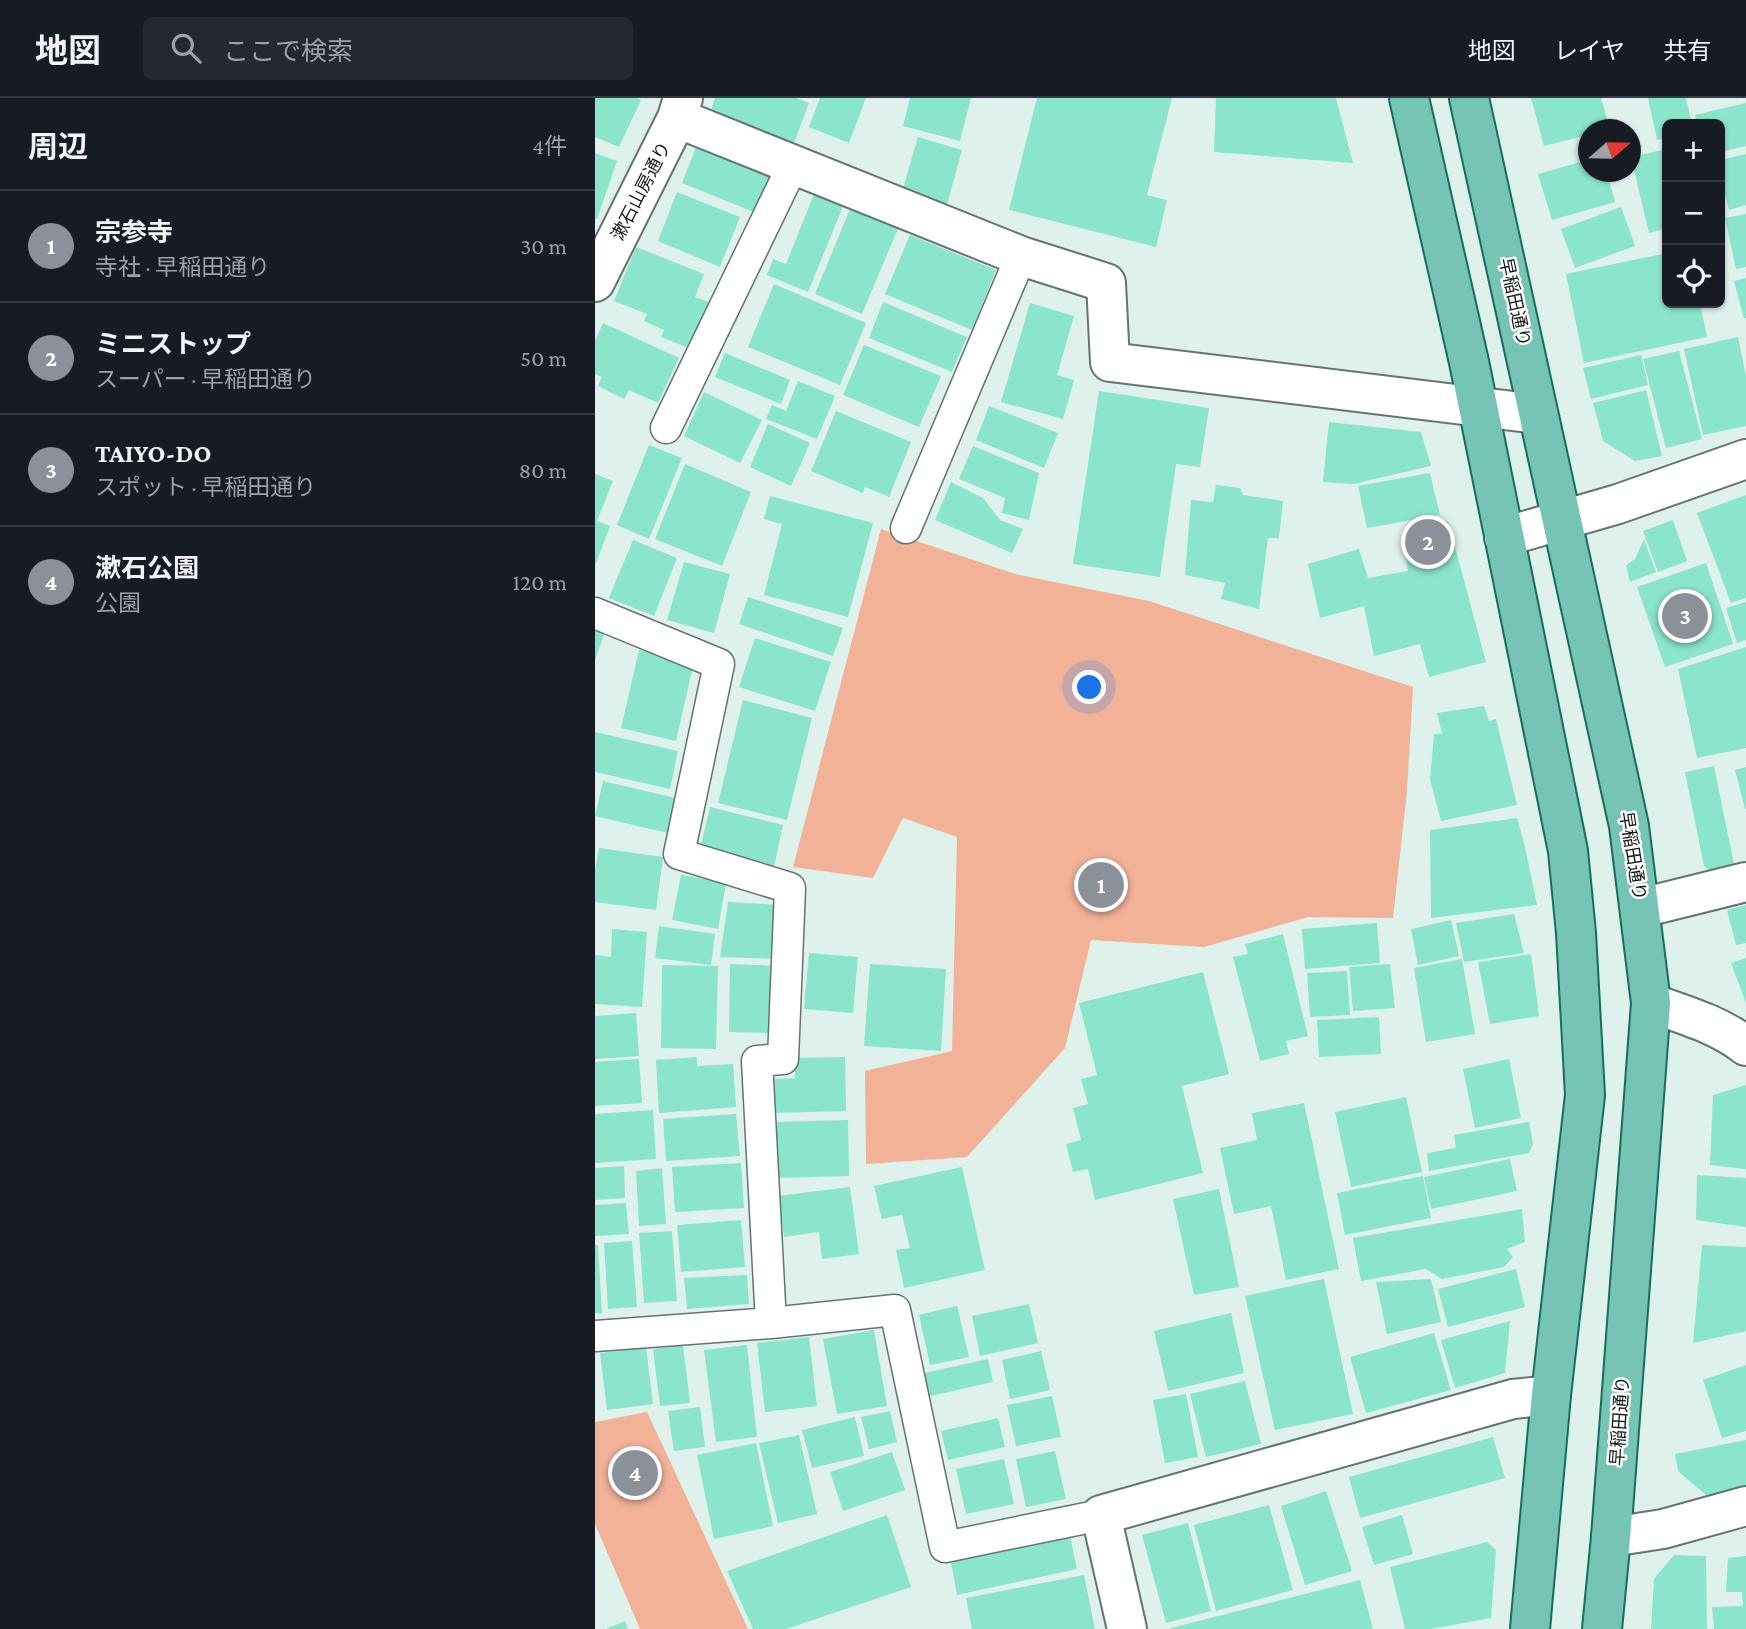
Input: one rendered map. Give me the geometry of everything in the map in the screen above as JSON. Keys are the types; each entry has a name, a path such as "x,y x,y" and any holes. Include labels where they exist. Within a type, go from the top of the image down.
{"main road":[{"path":"1409,98 1478,406 1568,851 1582,1024 1585,1095 1551,1395 1530,1629"},
{"name":"早稲田通り","path":"1469,98 1629,826 1651,1003 1602,1629"}],"street":[{"path":"680,108 793,165 1021,256 1106,283 1110,362 1538,414"},
{"name":"漱石山房通り","path":"595,282 680,108"},
{"path":"1504,537 1563,521 1746,459"},
{"path":"1641,908 1746,882"},
{"path":"1651,1003 1704,1022 1732,1035 1746,1046"},
{"path":"1127,1629 1101,1515 1513,1399 1551,1395"},
{"path":"1611,1537 1663,1529 1746,1507"}],"lane":[{"path":"666,428 793,165"},
{"path":"906,528 1021,256"},
{"path":"595,613 719,664 680,854 790,888 783,1059 757,1061 771,1324"},
{"path":"595,1336 771,1324 895,1310 945,1547 1101,1515"}],"shaded area":[{"path":"881,529 1015,574 1149,601 1413,687 1407,791 1393,918 1308,917 1204,947 1091,940 1065,1048 967,1157 866,1164 865,1071 952,1051 957,837 903,818 873,878 793,867"},
{"path":"647,1412 748,1629 640,1629 595,1524 595,1422"}],"building":[{"path":"595,98 641,100 619,147 595,137"},
{"path":"715,98 797,98 809,103 794,143 711,110"},
{"path":"820,98 866,98 849,143 809,127"},
{"path":"910,98 971,98 960,141 903,126"},
{"path":"1037,98 1172,98 1147,195 1167,200 1156,247 1009,210"},
{"path":"1216,98 1336,98 1353,163 1214,152"},
{"path":"1531,98 1601,98 1607,119 1578,119 1578,138 1544,146"},
{"path":"1648,98 1686,98 1691,119 1662,119 1662,139 1657,140"},
{"path":"1746,103 1746,146 1725,151 1725,119 1696,119 1695,115"},
{"path":"918,137 962,150 947,204 902,192"},
{"path":"696,147 770,177 756,213 682,183"},
{"path":"1662,150 1662,229 1649,233 1637,182 1641,182 1641,155"},
{"path":"595,153 617,161 597,219 595,219"},
{"path":"1746,154 1746,205 1729,210 1725,194 1725,159"},
{"path":"1578,163 1578,182 1610,182 1615,202 1552,220 1538,174"},
{"path":"677,192 740,217 720,267 658,241"},
{"path":"815,192 844,204 808,292 767,275 773,259 786,264"},
{"path":"852,204 900,224 862,314 815,294"},
{"path":"1621,207 1635,246 1575,268 1561,229"},
{"path":"1746,214 1746,267 1736,269 1725,218"},
{"path":"910,235 996,270 972,330 885,294"},
{"path":"636,247 704,274 695,297 714,304 696,351 661,337 664,330 644,321 647,314 614,301"},
{"path":"1662,254 1662,308 1701,308 1707,337 1584,363 1566,274"},
{"path":"1746,278 1746,318 1744,319 1734,281"},
{"path":"774,284 866,323 840,385 748,347"},
{"path":"883,302 967,337 952,372 869,338"},
{"path":"1030,303 1074,316 1057,375 1074,380 1063,419 1001,402"},
{"path":"603,323 679,358 658,403 629,390 624,399 598,386 602,377 595,374 595,341"},
{"path":"1738,337 1746,376 1746,426 1703,435 1684,349"},
{"path":"864,345 941,376 919,427 843,395"},
{"path":"1679,351 1702,439 1666,448 1643,359"},
{"path":"725,353 790,380 781,404 715,377"},
{"path":"1641,355 1648,385 1591,399 1583,368"},
{"path":"798,381 835,396 817,439 766,419 772,405 786,411"},
{"path":"1646,390 1662,456 1635,461 1603,441 1593,403"},
{"path":"1099,391 1209,408 1200,467 1176,464 1160,577 1073,564"},
{"path":"704,392 762,420 740,463 684,436"},
{"path":"989,406 1058,433 1044,468 976,440"},
{"path":"836,411 911,442 889,497 865,487 863,493 811,471"},
{"path":"1329,422 1421,432 1431,466 1353,484 1323,482"},
{"path":"768,424 810,443 791,486 750,467"},
{"path":"649,445 682,458 649,539 617,525"},
{"path":"973,446 1039,473 1029,520 1002,513 1005,498 959,479"},
{"path":"685,464 751,492 722,566 655,539"},
{"path":"1430,473 1440,515 1367,528 1358,486"},
{"path":"595,474 613,481 597,521 610,526 595,566"},
{"path":"951,482 983,498 1000,520 1023,529 1012,553 935,520"},
{"path":"1216,485 1240,488 1243,495 1283,501 1279,538 1268,538 1259,609 1221,599 1225,583 1185,575 1191,500 1213,502"},
{"path":"1746,495 1746,598 1731,603 1697,513"},
{"path":"770,496 873,523 848,617 764,595 782,524 764,519"},
{"path":"1673,520 1687,561 1658,572 1643,531"},
{"path":"1448,521 1486,662 1429,677 1420,644 1374,656 1364,606 1320,618 1308,564 1359,549 1368,578 1408,571 1402,534"},
{"path":"1644,539 1656,572 1630,582 1626,565 1635,559"},
{"path":"633,540 677,558 654,616 609,598"},
{"path":"684,562 730,574 714,633 667,620"},
{"path":"1706,563 1733,644 1665,667 1637,587"},
{"path":"748,597 843,628 833,656 739,624"},
{"path":"1746,602 1746,640 1737,643 1726,608"},
{"path":"595,628 605,632 595,660"},
{"path":"755,638 831,662 815,711 739,687"},
{"path":"1746,647 1746,748 1697,758 1678,669"},
{"path":"639,650 694,662 676,741 621,728"},
{"path":"743,700 812,718 787,820 718,803"},
{"path":"1484,706 1489,721 1496,719 1517,805 1441,821 1430,779 1434,734 1442,734 1437,713"},
{"path":"595,732 678,751 670,789 595,772"},
{"path":"1714,766 1736,874 1719,878 1704,866 1685,772"},
{"path":"1746,767 1746,809 1745,809 1735,770"},
{"path":"603,781 680,799 672,834 595,816"},
{"path":"710,807 783,825 774,867 700,849"},
{"path":"1517,818 1537,905 1431,918 1430,830"},
{"path":"599,848 663,857 656,910 595,902 595,871"},
{"path":"681,875 726,883 718,929 672,920"},
{"path":"728,902 779,905 777,959 720,957"},
{"path":"1746,905 1746,943 1736,945 1727,910"},
{"path":"1514,914 1524,953 1464,962 1456,923"},
{"path":"1451,920 1459,956 1418,965 1411,929"},
{"path":"1377,923 1380,963 1305,969 1302,929"},
{"path":"659,926 715,934 711,965 655,958"},
{"path":"612,929 647,932 642,1007 595,1004 595,955 611,957"},
{"path":"1283,934 1308,1036 1286,1041 1289,1054 1260,1061 1233,957 1248,954 1245,944"},
{"path":"809,953 858,957 853,1013 804,1009"},
{"path":"1531,954 1539,1016 1490,1024 1478,962"},
{"path":"1746,958 1746,1003 1731,963"},
{"path":"1462,959 1475,1034 1426,1042 1414,968"},
{"path":"730,964 780,966 778,1033 729,1032"},
{"path":"870,964 946,969 941,1051 864,1046"},
{"path":"1390,964 1395,1008 1353,1011 1349,967"},
{"path":"662,965 718,966 716,1049 661,1048"},
{"path":"1347,971 1350,1015 1310,1017 1307,973"},
{"path":"1203,972 1229,1074 1182,1086 1203,1173 1095,1200 1088,1169 1073,1172 1066,1144 1081,1140 1073,1108 1088,1104 1081,1079 1097,1075 1079,1003"},
{"path":"636,1013 639,1056 595,1059 595,1016"},
{"path":"1379,1017 1381,1054 1319,1057 1317,1020"},
{"path":"697,1057 697,1066 733,1064 736,1107 659,1113 656,1060"},
{"path":"845,1057 846,1111 772,1113 772,1079 795,1078 794,1058"},
{"path":"639,1059 642,1103 595,1106 595,1062"},
{"path":"1509,1059 1521,1118 1475,1128 1463,1069"},
{"path":"1746,1085 1746,1169 1710,1165 1713,1095"},
{"path":"1406,1097 1422,1172 1351,1187 1335,1112"},
{"path":"1304,1103 1339,1269 1286,1280 1271,1206 1234,1214 1220,1148 1257,1140 1252,1113"},
{"path":"653,1110 656,1159 595,1163 595,1114"},
{"path":"736,1114 740,1156 666,1161 663,1119"},
{"path":"848,1120 849,1176 778,1178 776,1122"},
{"path":"1529,1122 1533,1144 1529,1153 1429,1171 1427,1153 1456,1148 1454,1135"},
{"path":"1510,1159 1517,1191 1431,1209 1424,1177"},
{"path":"741,1163 744,1208 675,1212 672,1167"},
{"path":"624,1166 625,1198 595,1200 595,1168"},
{"path":"962,1167 985,1270 904,1288 896,1250 910,1248 902,1215 882,1219 874,1186"},
{"path":"662,1168 666,1224 639,1226 636,1171"},
{"path":"1697,1175 1746,1178 1746,1227 1696,1220"},
{"path":"1423,1176 1431,1218 1345,1235 1337,1193"},
{"path":"850,1187 859,1254 822,1259 819,1232 784,1237 778,1196"},
{"path":"1219,1189 1239,1287 1194,1295 1173,1199"},
{"path":"626,1203 629,1234 595,1236 595,1205"},
{"path":"1522,1209 1525,1242 1507,1249 1513,1257 1504,1267 1442,1279 1426,1269 1361,1281 1353,1238"},
{"path":"741,1220 745,1267 681,1272 677,1225"},
{"path":"672,1231 677,1301 644,1303 639,1233"},
{"path":"632,1241 637,1307 608,1309 604,1243"},
{"path":"595,1245 598,1245 602,1313 595,1313"},
{"path":"1702,1245 1746,1247 1746,1331 1693,1343"},
{"path":"1516,1269 1525,1307 1448,1327 1438,1289"},
{"path":"747,1275 749,1304 687,1309 684,1278"},
{"path":"1324,1279 1353,1414 1275,1430 1245,1296"},
{"path":"1431,1279 1441,1322 1387,1334 1376,1282"},
{"path":"1029,1304 1038,1343 980,1356 972,1316"},
{"path":"957,1306 969,1357 930,1365 919,1315"},
{"path":"1231,1313 1244,1373 1168,1391 1154,1331"},
{"path":"1510,1321 1505,1373 1455,1388 1441,1340"},
{"path":"874,1330 887,1406 837,1414 823,1339"},
{"path":"1434,1333 1451,1390 1366,1413 1350,1357"},
{"path":"809,1337 817,1406 765,1412 757,1343"},
{"path":"683,1345 690,1403 660,1406 653,1349"},
{"path":"747,1345 757,1437 716,1442 704,1350"},
{"path":"646,1347 653,1404 607,1410 600,1353"},
{"path":"1041,1351 1050,1390 1010,1399 1002,1360"},
{"path":"988,1359 993,1382 926,1397 920,1374"},
{"path":"1746,1365 1746,1431 1722,1438 1703,1380"},
{"path":"1245,1381 1261,1444 1206,1457 1190,1394"},
{"path":"1186,1394 1198,1457 1165,1463 1153,1400"},
{"path":"1052,1396 1061,1437 1016,1446 1007,1405"},
{"path":"700,1407 705,1447 674,1451 668,1411"},
{"path":"890,1411 897,1442 869,1449 861,1417"},
{"path":"855,1417 864,1456 812,1468 802,1430"},
{"path":"998,1418 1005,1447 948,1460 941,1431"},
{"path":"799,1435 817,1514 778,1523 759,1443"},
{"path":"1493,1437 1505,1478 1360,1518 1349,1477"},
{"path":"1746,1440 1746,1487 1706,1495 1678,1471 1675,1454"},
{"path":"756,1443 773,1526 714,1539 697,1455"},
{"path":"1055,1451 1066,1499 1026,1507 1016,1459"},
{"path":"892,1452 905,1490 843,1511 830,1472"},
{"path":"1004,1459 1014,1504 966,1514 956,1469"},
{"path":"1326,1491 1352,1571 1305,1585 1281,1506"},
{"path":"1269,1505 1293,1590 1216,1611 1194,1525"},
{"path":"887,1515 911,1587 786,1629 753,1629 727,1571"},
{"path":"1402,1515 1413,1554 1374,1565 1362,1527"},
{"path":"1188,1523 1211,1611 1166,1623 1142,1535"},
{"path":"1070,1536 1077,1569 957,1595 951,1562"},
{"path":"1487,1542 1496,1550 1491,1618 1431,1629 1405,1629 1390,1567"},
{"path":"1674,1555 1706,1556 1707,1629 1651,1629 1654,1579"},
{"path":"1746,1556 1746,1629 1714,1629 1712,1607 1743,1606 1742,1592 1726,1592 1728,1558"},
{"path":"1084,1575 1095,1629 972,1629 966,1598"},
{"path":"1360,1580 1373,1629 1171,1629 1171,1628"},
{"path":"625,1621 628,1629 606,1629"}],"place":[{"name":"ミニストップ","path":"1428,542"},
{"name":"TAIYO-DO","path":"1685,616"},
{"name":"宗参寺","path":"1101,885"},
{"name":"漱石公園","path":"635,1473"}]}
